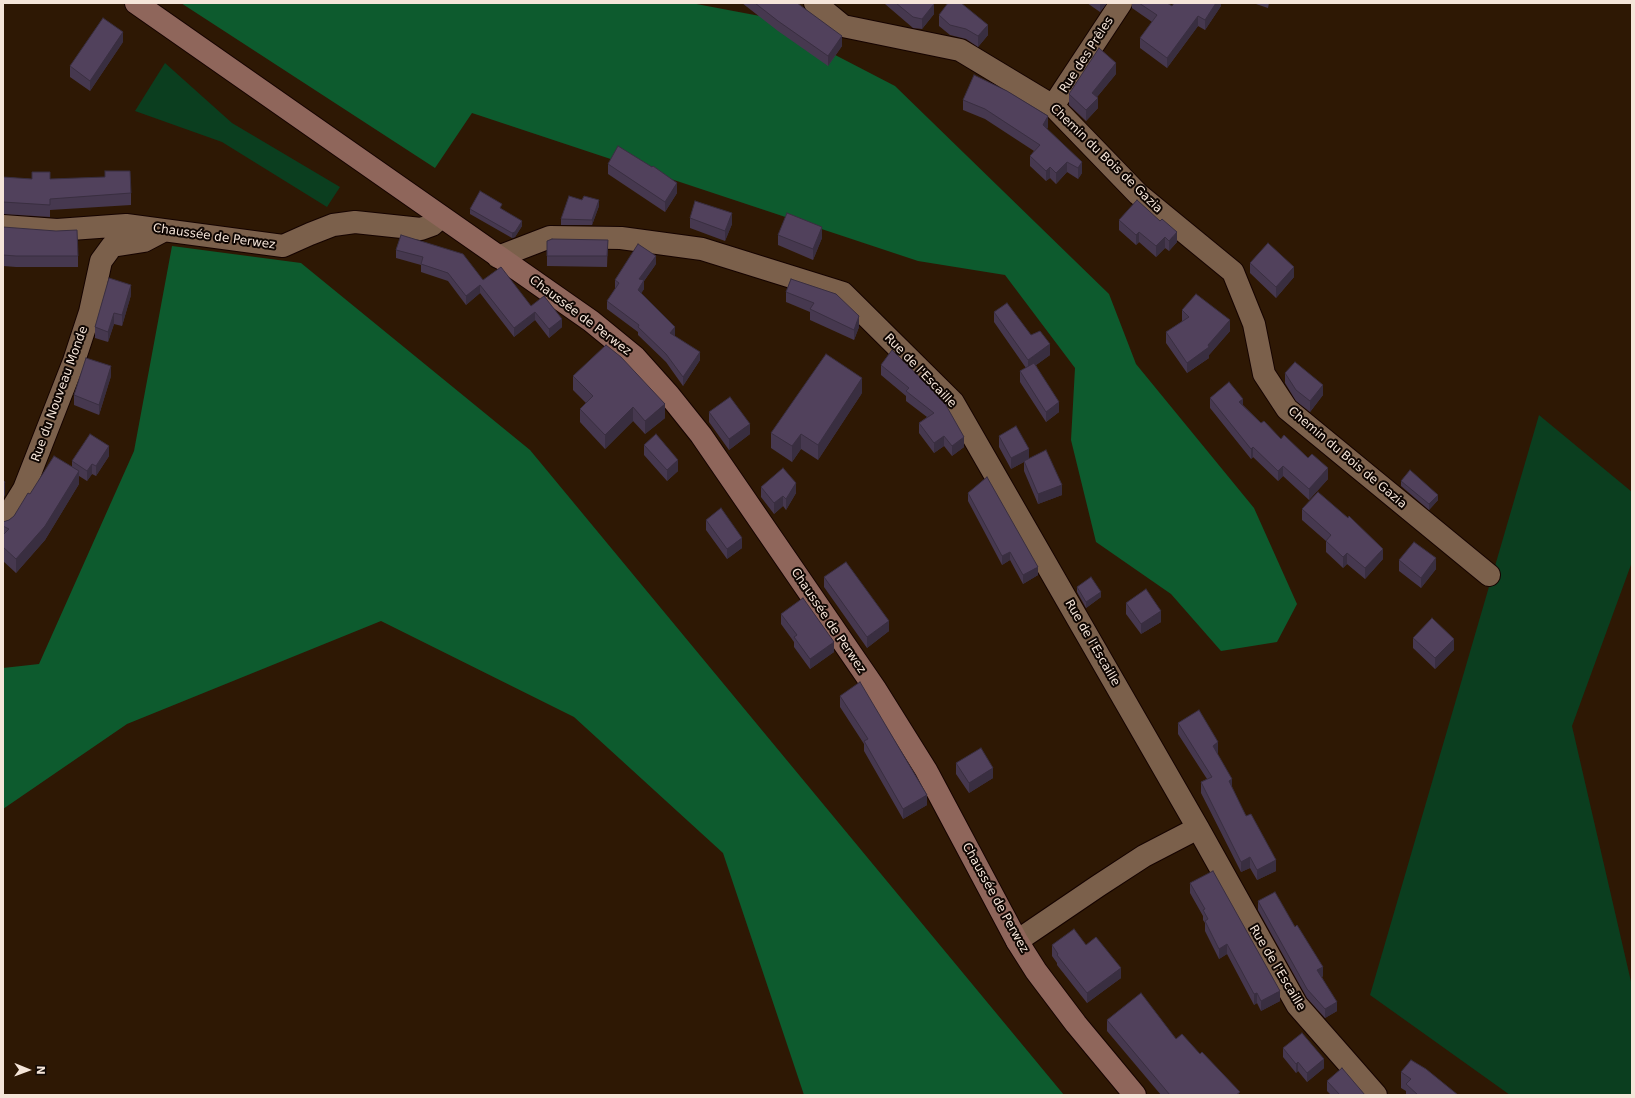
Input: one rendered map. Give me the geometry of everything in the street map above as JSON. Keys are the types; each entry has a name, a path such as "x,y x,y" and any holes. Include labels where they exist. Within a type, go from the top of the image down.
{"main road":[{"name":"Chaussée de Perwez","path":"136,3 591,321 635,357 669,395 701,436 884,703 926,770 1017,941 1036,971 1076,1024 1136,1095"}],"street":[{"name":"Chemin du Bois de Gazia","path":"815,3 843,26 960,50 1053,106 1138,194 1233,272 1254,324 1264,374 1287,409 1489,575"},
{"name":"Rue des Prêles","path":"1053,106 1121,3"},
{"name":"Chaussée de Perwez","path":"3,226 57,230 126,225 283,246 333,225 355,222 422,229 432,225 441,217"},
{"name":"Rue du Nouveau Monde","path":"3,522 24,490 74,362 90,312 101,261 112,246 144,240 164,230"},
{"name":"Rue de l'Escaille","path":"498,257 550,237 621,238 702,249 843,293 953,402 1198,828 1297,1005 1376,1095"},
{"path":"1017,941 1131,865 1198,828"}],"green space":[{"path":"181,3 691,3 760,16 895,86 1109,294 1136,364 1254,508 1297,604 1277,642 1221,651 1171,594 1096,542 1071,440 1075,368 1005,275 918,261 472,113 435,168"},
{"path":"165,63 232,123 340,187 327,207 222,142 135,111"},
{"path":"172,246 301,263 530,450 1064,1095 804,1095 723,853 574,717 381,621 127,724 3,809 3,668 39,664 134,451"},
{"path":"1539,415 1632,492 1632,562 1572,726 1632,986 1632,1095 1510,1095 1370,995"}],"building":[{"path":"755,3 797,3 842,36 828,56"},
{"path":"896,3 934,4 922,19 913,17"},
{"path":"948,3 961,3 988,25 978,36 966,29 950,25 939,15"},
{"path":"1139,3 1167,3 1172,6 1174,3 1216,3 1205,20 1198,16 1167,58 1140,38 1157,15"},
{"path":"103,18 123,32 90,81 70,66"},
{"path":"1099,48 1116,63 1092,93 1098,98 1086,110 1069,94"},
{"path":"974,75 1007,91 1048,116 1043,125 1082,162 1078,168 1067,162 1056,173 1050,167 1046,171 1030,156 1040,145 985,109 963,100"},
{"path":"618,146 652,167 653,166 677,183 665,202 608,164"},
{"path":"105,171 130,171 131,193 50,199 50,205 3,202 3,177 32,179 32,172 50,172 50,179 105,177"},
{"path":"480,191 502,204 500,208 522,221 515,232 512,233 470,209"},
{"path":"569,196 582,200 584,196 599,200 592,220 561,219"},
{"path":"1137,200 1160,221 1162,219 1177,232 1169,241 1165,237 1156,246 1139,232 1136,235 1119,220"},
{"path":"695,201 732,213 725,231 690,218"},
{"path":"787,213 822,227 813,249 778,235"},
{"path":"3,227 56,231 77,230 78,256 3,255"},
{"path":"401,235 463,254 483,280 501,267 531,306 544,296 562,319 549,329 535,312 514,328 480,285 466,296 448,273 421,264 423,257 396,250"},
{"path":"552,239 608,240 607,256 547,256 547,241"},
{"path":"1268,243 1294,267 1276,287 1250,263"},
{"path":"638,244 656,256 639,279 644,280 638,290 675,327 670,333 700,352 683,377 666,354 638,327 639,325 607,301 619,283 615,280"},
{"path":"109,278 131,285 122,315 114,313 108,332 95,327"},
{"path":"791,279 836,294 859,316 854,330 810,309 814,303 786,292"},
{"path":"1196,294 1230,320 1208,345 1209,347 1187,363 1166,332 1189,317 1182,310"},
{"path":"1007,303 1031,335 1040,331 1050,344 1028,360 994,312"},
{"path":"606,345 621,357 665,404 645,421 633,407 605,435 580,409 593,396 573,376"},
{"path":"892,350 943,400 964,437 952,446 944,436 934,443 919,423 934,413 906,391 909,388 881,365"},
{"path":"826,354 862,378 818,445 801,434 792,446 771,433"},
{"path":"86,358 111,366 99,405 74,395"},
{"path":"1295,362 1323,385 1310,401 1296,390 1285,373"},
{"path":"1034,363 1059,402 1046,412 1020,371"},
{"path":"1229,382 1243,399 1239,402 1261,423 1264,421 1281,439 1284,435 1308,458 1312,454 1328,468 1309,489 1283,466 1278,471 1253,447 1251,449 1210,398"},
{"path":"730,397 750,424 729,439 709,412"},
{"path":"1016,426 1029,449 1011,458 999,436"},
{"path":"90,434 109,446 96,466 92,464 87,471 72,461"},
{"path":"656,434 678,460 667,470 644,445"},
{"path":"1046,450 1062,485 1038,494 1024,461"},
{"path":"54,456 79,471 45,526 16,559 3,547 3,535 9,529 3,526 3,522 14,516"},
{"path":"783,468 796,483 786,499 783,496 774,503 761,487"},
{"path":"1410,470 1438,495 1429,504 1401,481"},
{"path":"987,477 1038,567 1023,575 1010,552 1002,556 968,493"},
{"path":"1318,492 1348,518 1349,516 1383,549 1365,568 1347,553 1343,557 1326,541 1331,535 1302,509"},
{"path":"721,508 742,538 727,549 706,520"},
{"path":"1414,542 1436,558 1421,578 1399,560"},
{"path":"846,562 889,621 867,637 824,577"},
{"path":"1091,577 1101,592 1086,602 1077,587"},
{"path":"1146,589 1161,611 1141,624 1126,603"},
{"path":"803,598 834,642 810,659 794,637 797,635 781,614"},
{"path":"1432,618 1454,639 1435,658 1413,638"},
{"path":"860,682 927,795 903,809 864,741 868,739 840,696"},
{"path":"1199,710 1218,742 1213,746 1232,779 1229,781 1246,816 1251,814 1276,860 1257,870 1250,857 1241,862 1201,782 1212,777 1178,723"},
{"path":"981,748 993,768 969,783 956,763"},
{"path":"1213,871 1280,991 1261,1001 1257,993 1254,994 1227,944 1219,949 1205,921 1208,919 1203,910 1205,909 1190,883"},
{"path":"1275,892 1295,927 1297,925 1323,967 1317,970 1337,1002 1325,1009 1307,989 1258,901"},
{"path":"1074,929 1086,945 1096,937 1121,968 1087,993 1057,955 1058,954 1052,945"},
{"path":"1141,993 1176,1039 1182,1034 1200,1054 1202,1052 1240,1092 1236,1095 1170,1095 1107,1020"},
{"path":"1302,1033 1324,1059 1307,1073 1298,1062 1296,1064 1283,1048"},
{"path":"1411,1060 1426,1069 1458,1095 1418,1095 1406,1084 1411,1079 1401,1072"},
{"path":"1342,1068 1365,1095 1340,1095 1327,1081"}]}
